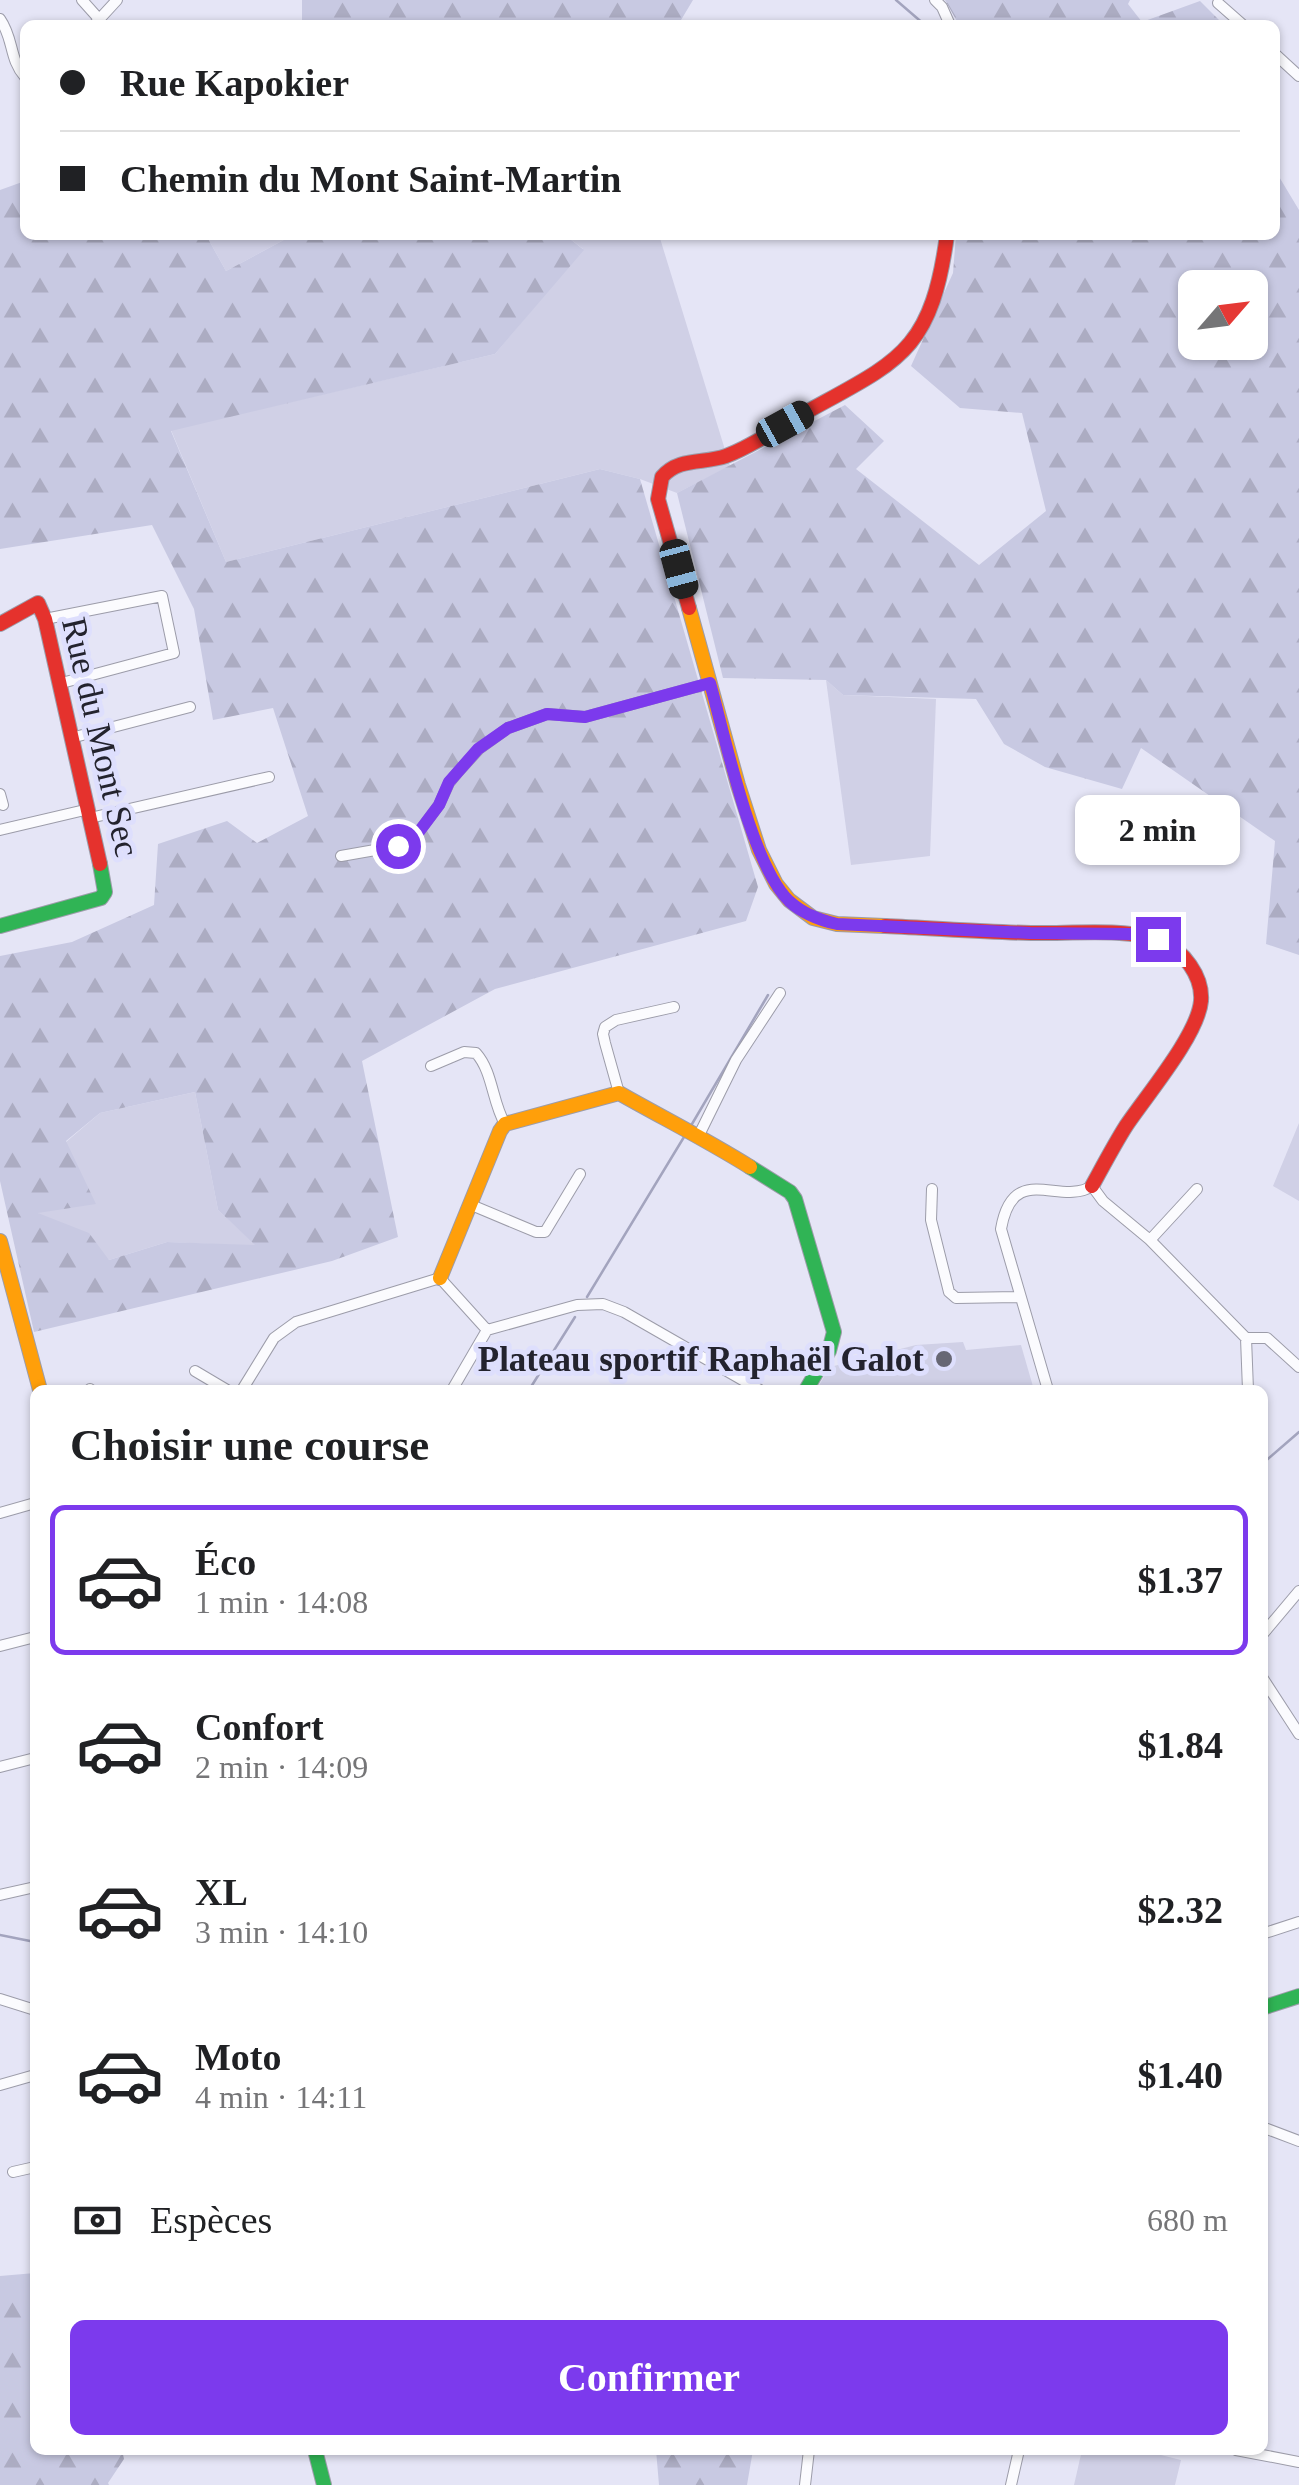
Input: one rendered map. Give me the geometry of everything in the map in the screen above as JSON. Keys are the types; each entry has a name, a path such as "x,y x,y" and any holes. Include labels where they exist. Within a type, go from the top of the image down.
{"street":[{"path":"99,20 117,0"},
{"path":"1218,3 1237,20"},
{"path":"0,19 9,33 13,57 20,69"},
{"path":"1280,59 1299,76"},
{"path":"946,240 923,325 896,360 736,452 666,471 660,480 658,499 759,850 788,900 813,918 837,924 1132,934 1158,939 1175,948 1190,964 1200,988 1196,1022 1126,1126 1092,1186 1078,1192 1023,1192 1003,1218 1001,1229 1046,1385"},
{"path":"45,619 162,596 174,654 58,684"},
{"name":"Rue du Mont Sec","path":"0,624 38,604 45,619 105,892 101,898 0,926"},
{"path":"341,856 398,846 415,837 439,805 449,782 478,749 508,728 547,714 585,717 710,683"},
{"path":"71,738 190,706"},
{"path":"0,830 269,777"},
{"path":"699,1134 736,1060 780,994"},
{"path":"619,1093 604,1043 605,1027 616,1020 674,1007"},
{"path":"431,1066 464,1052 476,1052 486,1068 505,1124"},
{"path":"440,1278 505,1124 619,1093 699,1134 795,1199 834,1332 829,1351 809,1385"},
{"path":"469,1204 536,1232 545,1232 580,1174"},
{"path":"1092,1186 1246,1338 1248,1385"},
{"path":"932,1189 932,1220 950,1292 956,1298 1020,1297"},
{"path":"1150,1240 1198,1190"},
{"path":"0,1240 39,1385"},
{"path":"440,1278 487,1330"},
{"path":"245,1385 274,1338 296,1322 440,1278"},
{"path":"455,1385 487,1330 577,1304 602,1304 624,1312 751,1385"},
{"path":"1246,1338 1267,1338 1299,1367"},
{"path":"195,1370 220,1385"},
{"path":"0,1512 30,1504"},
{"path":"1268,1628 1299,1591"},
{"path":"0,1646 30,1638"},
{"path":"1268,1686 1299,1734"},
{"path":"0,1768 30,1759"},
{"path":"0,1895 30,1888"},
{"path":"1268,1932 1299,1922"},
{"path":"1268,2006 1299,1996"},
{"path":"0,1999 30,2008"},
{"path":"0,2085 30,2077"},
{"path":"1268,2129 1299,2140"},
{"path":"14,2172 30,2168"},
{"path":"316,2455 324,2485"},
{"path":"804,2485 809,2455"},
{"path":"1011,2485 1019,2455"},
{"path":"1262,2455 1299,2462"}],"shaded area":[{"path":"209,240 284,240 226,271"},
{"path":"571,240 661,240 730,466 677,493 600,469 226,562 171,430 495,354 583,249"},
{"path":"826,680 843,695 936,699 930,856 851,865"},
{"path":"195,1092 218,1210 257,1246 167,1242 109,1260 36,1212 66,1142 100,1113"},
{"path":"1299,1123 1299,1201 1273,1186"},
{"name":"Plateau sportif Raphaël Galot","path":"963,1342 966,1350 1021,1345 1033,1385 819,1385 830,1367 916,1345"},
{"path":"1081,2455 1161,2455 1181,2460 1175,2485 1074,2485"}],"green space":[{"path":"302,0 693,0 681,20 302,20"},
{"path":"945,0 1130,0 1128,4 1140,20 956,20"},
{"path":"1200,1 1219,20 1148,20"},
{"path":"1280,178 1299,210 1299,955 1266,944 1275,841 1141,748 1122,789 1045,767 1004,744 976,699 843,695 826,680 723,678 677,493 845,405 884,441 856,469 979,565 1046,511 1022,413 960,408 911,366 953,273 956,240 1280,240"},
{"path":"20,183 20,240 209,240 226,271 284,240 571,240 584,250 495,354 171,431 226,562 600,469 640,479 758,887 746,921 495,989 362,1061 398,1237 332,1261 34,1332 0,1181 0,956 72,942 154,905 158,844 227,821 257,843 308,816 273,708 213,720 194,609 152,525 0,549 0,190","holes":["195,1092 218,1210 255,1245 167,1242 109,1260 89,1233 38,1213 96,1204 66,1141 100,1113"]},
{"path":"30,2273 30,2455 123,2455 109,2485 0,2485 0,2276"},
{"path":"656,2455 752,2455 747,2485 659,2485"}],"waterway":[{"path":"896,0 919,20"},
{"path":"692,1124 768,995"},
{"path":"587,1297 684,1137"},
{"path":"532,1385 575,1317"},
{"path":"1268,1459 1299,1432"},
{"path":"0,1935 30,1941"}],"traffic: fast":[{"path":"0,926 101,898 105,892 100,864"},
{"path":"750,1167 795,1199 834,1332 829,1351 809,1385"},
{"path":"1268,2006 1299,1996"},
{"path":"316,2455 324,2485"}],"traffic: slow":[{"path":"689,608 738,785 759,850 776,884 813,918 837,924 885,926"},
{"path":"440,1278 505,1124 619,1093 750,1167"},
{"path":"0,1241 39,1385"}],"traffic: jam":[{"path":"689,608 658,499 662,477 676,466 726,456 746,447 886,366 919,330 931,306 946,240"},
{"path":"0,624 38,603 45,619 100,864"},
{"path":"885,926 1132,934 1161,941 1184,957 1199,982 1198,1015 1092,1186"}],"place":[{"name":"Plateau sportif Raphaël Galot","path":"944,1359"}],"route":[{"path":"398,846 415,837 439,805 449,782 478,749 508,728 547,714 585,717 710,683 759,850 788,900 813,918 837,924 1132,934 1158,939"}]}
